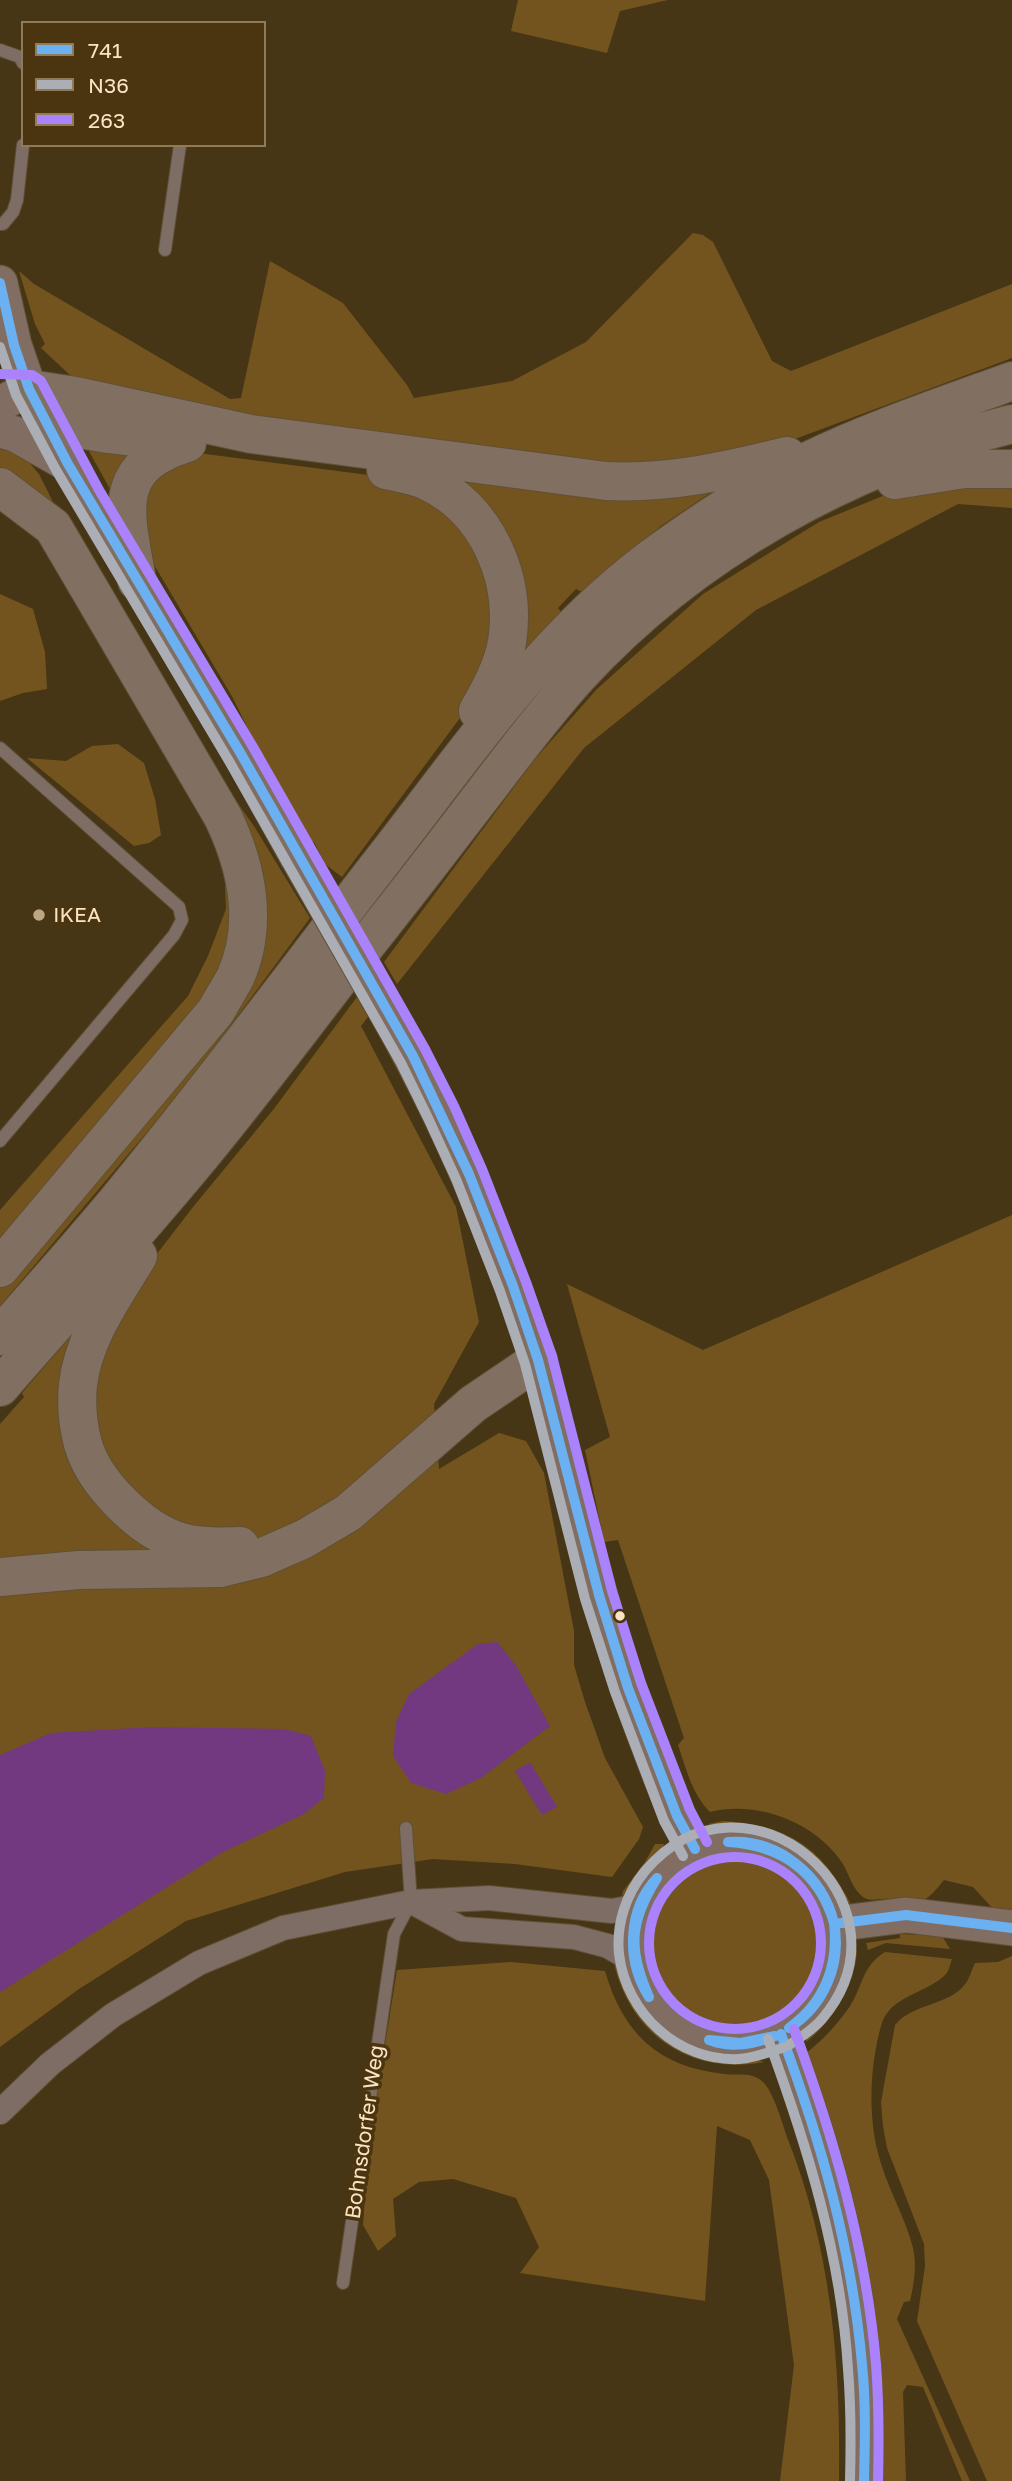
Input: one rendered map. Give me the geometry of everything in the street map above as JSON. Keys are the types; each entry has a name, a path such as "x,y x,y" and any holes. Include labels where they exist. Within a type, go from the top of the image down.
{"highway":[{"path":"0,1336 117,1201 509,695 556,644 605,597 647,562 718,511 807,461 903,420 1012,381"},
{"path":"10,393 76,396 251,434 606,481 658,481 704,476 861,439"},
{"path":"47,423 108,434 356,466 424,479 462,503 493,545 506,587 509,624 507,645 487,696 422,810"},
{"path":"0,1387 189,1170 406,896 538,721 581,673 670,591 773,520 865,473 919,452 1012,424"},
{"path":"137,581 126,512 129,491 139,471 147,464 168,449 187,443"},
{"path":"802,504 910,476 964,469 1012,469"},
{"path":"0,486 53,527 223,817 235,841 248,897 248,927 244,952 235,977 216,1011 0,1268"},
{"path":"189,1170 97,1324 78,1385 78,1418 83,1446 103,1482 125,1509 152,1529 181,1542 223,1546 304,1539"},
{"path":"0,1577 79,1570 220,1568 261,1558 304,1539 348,1513 473,1404 538,1360"}],"street":[{"path":"0,283 14,345 10,393 47,423 68,464 240,754 382,1004 441,1112 469,1174 513,1286 538,1360 599,1595 628,1688 677,1816 695,1849"},
{"path":"0,430 15,435 68,464"},
{"path":"717,1843 762,1845 801,1867 816,1883 828,1902 836,1946 826,1988 799,2022 781,2034 760,2042 739,2045 718,2044 688,2033 663,2015 649,1999 640,1981 634,1961 633,1933 639,1906 662,1872 695,1849 717,1843"},
{"path":"0,2112 50,2064 113,2015 199,1963 283,1928 411,1902 489,1898 612,1911 639,1906"},
{"path":"411,1902 462,1929 574,1937 608,1946 634,1961"},
{"path":"834,1924 906,1916 1012,1928"},
{"path":"781,2034 810,2111 828,2172 854,2285 863,2368 864,2481"}],"lane":[{"path":"0,50 21,59"},
{"path":"0,224 4,224 13,212 23,147"},
{"path":"165,250 180,147"},
{"path":"0,748 179,907 182,920 174,934 0,1141"},
{"path":"406,1828 411,1902"},
{"name":"Bohnsdorfer Weg","path":"343,2283 394,1934 411,1902"}],"shaded area":[{"path":"518,0 668,0 620,11 607,53 511,31"},
{"path":"693,233 703,235 713,242 772,361 791,371 1012,284 1012,358 779,445 680,470 328,432 71,376 41,348 45,344 35,324 19,271 34,284 230,399 241,398 270,261 343,303 407,385 414,398 512,381 586,342"},
{"path":"85,444 142,453 115,498"},
{"path":"0,445 28,461 39,474 60,516 0,473"},
{"path":"190,452 392,478 446,503 498,590 484,678 460,718 342,877 325,864 314,842 309,845 279,794 233,698 150,558 140,485"},
{"path":"1012,476 1012,508 958,504 756,610 584,748 397,984 384,962 535,759 597,689 703,594 819,522 890,493"},
{"path":"445,477 722,485 661,526 582,592 576,589 558,608 562,613 518,660"},
{"path":"0,594 33,609 45,652 47,689 0,701"},
{"path":"118,744 144,763 155,799 161,835 149,843 134,846 27,758 66,761 92,746"},
{"path":"219,777 254,826 310,918 185,1087 0,1306 0,1283 237,998"},
{"path":"224,863 236,880 228,969 0,1252 0,1210 188,996 208,956 226,909"},
{"path":"357,997 368,1017 361,1026 456,1207 479,1322 434,1404 439,1469 499,1433 526,1441 544,1473 574,1631 574,1665 605,1758 643,1827 639,1839 612,1877 515,1864 433,1859 345,1872 186,1921 79,1989 0,2047 0,1594 206,1537 125,1494 88,1414 113,1311 193,1207 273,1110"},
{"path":"1012,1215 1012,1917 997,1913 973,1887 944,1880 920,1901 867,1899 855,1888 843,1864 831,1849 801,1826 766,1812 728,1809 710,1812 704,1805 690,1780 678,1745 684,1738 618,1540 604,1542 585,1450 610,1437 567,1284 703,1350"},
{"path":"75,1331 66,1418 172,1550 0,1565 0,1424 24,1397 22,1393"},
{"path":"497,1642 515,1664 550,1726 481,1778 446,1794 411,1783 393,1756 396,1722 409,1694 478,1644"},
{"path":"151,1727 285,1729 311,1736 325,1771 324,1798 304,1814 223,1852 0,1992 0,1755 51,1733"},
{"path":"530,1762 557,1807 542,1815 515,1771"},
{"path":"723,1821 766,1828 800,1842 827,1867 851,1904 840,1898 816,1865 795,1849 772,1839 708,1824"},
{"path":"655,1844 664,1844 653,1867 636,1887 622,1897 623,1891"},
{"path":"735,1857 768,1864 796,1883 815,1911 822,1944 815,1977 796,2005 768,2024 735,2031 702,2024 674,2005 655,1977 648,1944 655,1911 674,1883 702,1864"},
{"path":"900,1934 942,1936 950,1949 886,1943 868,1950 866,1943 900,1938"},
{"path":"857,1949 848,1988 841,2001 825,2024 806,2042 814,2023 834,1994 849,1959"},
{"path":"885,1952 952,1959 946,1974 938,1981 900,2001 885,2016 874,2057 872,2106 881,2165 910,2236 914,2255 915,2275 910,2301 904,2302 897,2319 970,2481 962,2481 923,2387 907,2385 903,2392 906,2481 877,2481 805,2054 840,2020 854,1999 867,1970"},
{"path":"1012,1956 1012,2481 987,2481 917,2321 925,2266 924,2244 887,2148 881,2102 895,2025 911,2012 959,1991 975,1963 998,1962"},
{"path":"613,1959 649,2014 669,2033 704,2050 764,2062 737,2065 711,2062 687,2055 666,2043 648,2028 632,2008"},
{"path":"511,1962 605,1971 622,2012 633,2029 662,2055 701,2070 755,2077 768,2088 802,2179 823,2263 835,2349 839,2481 780,2481 794,2365 769,2180 750,2140 717,2126 705,2301 520,2273 539,2247 516,2198 453,2179 419,2182 393,2199 396,2236 378,2251 363,2225 368,2151 397,1970"}],"transit line":[{"name":"741","path":"0,283 14,345 29,389 68,464 241,754 413,1056 469,1174 513,1286 538,1360 599,1595 628,1688 677,1816 695,1849"},
{"name":"N36","path":"0,347 16,395 56,470 229,761 401,1063 456,1179 525,1364 585,1599 615,1692 664,1821 683,1856"},
{"name":"263","path":"0,374 32,375 41,381 99,490 253,747 425,1049 454,1106 482,1169 552,1356 612,1591 641,1683 690,1810 707,1842"},
{"name":"N36","path":"785,2047 739,2059 717,2058 696,2052 676,2043 659,2030 632,1996 619,1954 619,1932 624,1910 632,1889 645,1871 686,1838 729,1827 771,1835 809,1856 836,1889 850,1930 847,1974 822,2019 789,2045"},
{"name":"741","path":"728,1842 764,1849 795,1864 808,1875 818,1889 834,1923"},
{"name":"741","path":"728,1842 764,1846 796,1863 820,1890 834,1923"},
{"name":"263","path":"735,1857 768,1863 796,1882 815,1910 821,1943 815,1976 796,2004 768,2023 735,2029 702,2023 674,2004 655,1976 649,1943 655,1910 674,1882 702,1863 735,1857"},
{"name":"741","path":"649,1997 636,1968 633,1936 640,1905 657,1878"},
{"name":"741","path":"649,1997 637,1965 635,1936 641,1909 657,1878"},
{"name":"741","path":"834,1924 906,1915 1012,1928"},
{"name":"741","path":"789,2028 811,2007 826,1982 834,1954 834,1923"},
{"name":"741","path":"789,2028 812,2008 828,1983 835,1954 834,1923"},
{"name":"263","path":"794,2029 835,2152 865,2278 877,2379 878,2481"},
{"name":"741","path":"781,2034 822,2155 851,2279 863,2379 864,2481"},
{"name":"741","path":"709,2040 741,2043 775,2036"},
{"name":"741","path":"709,2040 742,2044 775,2036"},
{"name":"N36","path":"768,2039 809,2160 838,2284 849,2383 850,2481"}],"place":[{"name":"IKEA","path":"39,915"}]}
